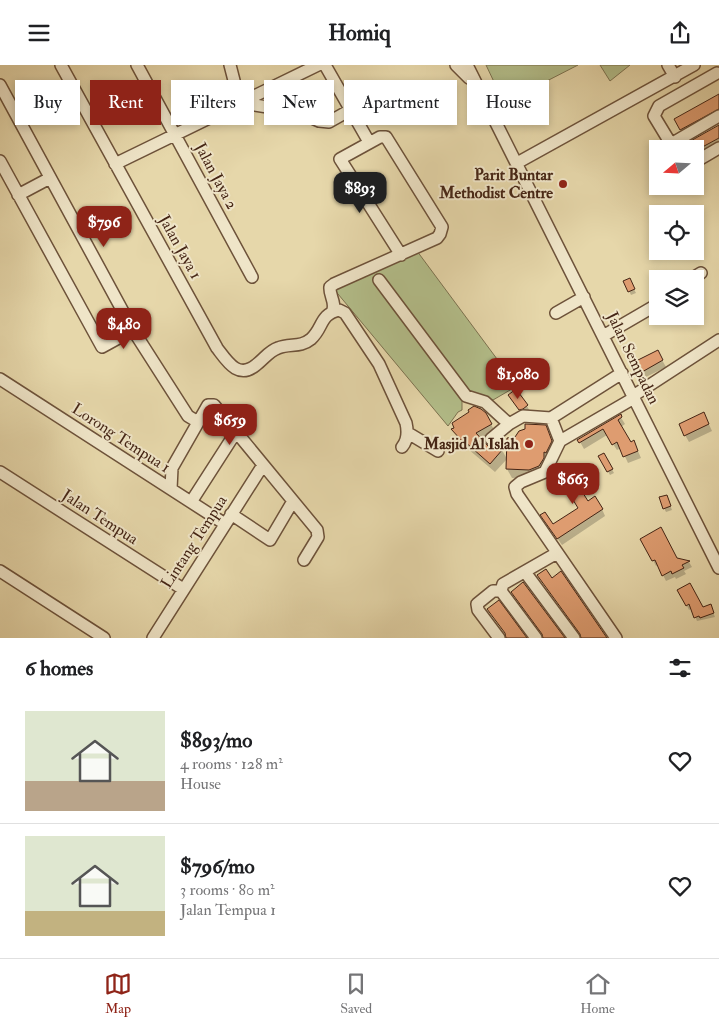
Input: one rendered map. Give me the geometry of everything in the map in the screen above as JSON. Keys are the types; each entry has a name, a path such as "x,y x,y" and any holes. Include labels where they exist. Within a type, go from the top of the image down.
{"street":[{"name":"Jalan Jaya 1","path":"61,65 217,348 229,364 236,369 244,370 255,366 270,352 279,347 305,343 318,331 321,321 332,312"},
{"name":"Jalan Jaya 2","path":"137,65 252,277"},
{"path":"230,65 234,80"},
{"path":"254,97 318,65"},
{"path":"325,65 344,99"},
{"path":"456,65 470,80"},
{"path":"467,65 474,80"},
{"path":"473,65 477,80"},
{"path":"668,65 675,77"},
{"path":"517,163 694,65"},
{"path":"668,140 654,116 659,107 717,73"},
{"path":"0,85 133,330 188,416 198,422"},
{"path":"254,105 299,112 319,121 329,122 344,113"},
{"path":"681,140 719,116"},
{"path":"115,164 196,125"},
{"path":"359,125 369,142"},
{"name":"Jalan Sempadan","path":"497,125 719,568"},
{"path":"401,255 340,159 380,137 386,137 442,227 437,238 401,255 330,287 330,290 334,304 332,312 339,310 345,313 379,364 406,423 408,433 406,443 402,447"},
{"path":"704,157 719,148"},
{"path":"0,161 102,347 133,330"},
{"path":"18,195 50,178"},
{"path":"379,280 466,396 485,402 509,424"},
{"path":"556,313 584,297"},
{"path":"603,336 649,309"},
{"path":"616,638 514,487 545,472 560,441 634,397 719,340"},
{"path":"491,439 509,424 523,416 551,418 622,373"},
{"name":"Lorong Tempua 1","path":"0,379 191,502 270,540 293,501"},
{"path":"171,489 172,468 208,405 214,405 317,530 319,535 304,560"},
{"path":"551,418 560,441"},
{"path":"191,502 236,431"},
{"path":"408,433 438,451"},
{"name":"Lintang Tempua","path":"152,638 263,465"},
{"name":"Jalan Tempua","path":"1,475 183,589"},
{"path":"501,591 503,584 558,553"},
{"path":"0,571 104,638"},
{"path":"525,572 574,638"},
{"path":"499,638 478,610 477,604 493,591 501,591"},
{"path":"501,591 536,638"}],"green space":[{"path":"486,65 578,65 549,80 493,80"},
{"path":"600,65 630,65 610,81"},
{"path":"417,251 517,386 493,400 462,396 462,410 458,412 448,426 333,288"}],"building":[{"path":"719,94 719,109 680,130 674,119"},
{"path":"719,125 719,138 704,146 704,140 692,140"},
{"path":"630,278 635,289 628,292 623,281"},
{"path":"658,350 663,360 642,372 636,361"},
{"path":"516,389 528,405 519,410 508,395"},
{"path":"474,406 486,413 492,424 476,433 488,446 503,449 490,464 462,441 451,429 454,428 452,423 469,412 468,410"},
{"path":"704,412 709,424 684,436 679,424"},
{"path":"621,414 622,417 618,420 631,442 634,440 638,451 623,457 617,442 612,445 603,429 579,443 577,440"},
{"name":"Masjid Al Islah","path":"525,424 546,425 552,441 546,453 544,452 544,458 539,466 529,470 506,469 507,438 515,437 519,431 525,429"},
{"path":"604,453 613,469 607,472 598,456"},
{"path":"570,465 572,470 578,468 583,480 576,482 588,501 595,496 603,509 557,539 540,515 545,512 553,524 578,508 567,490 559,470"},
{"path":"667,495 671,506 663,509 659,497"},
{"path":"661,527 677,558 690,561 682,565 684,568 672,574 671,571 662,576 655,560 652,561 640,539"},
{"path":"546,569 552,578 561,571 607,638 581,638 537,575"},
{"path":"523,582 565,638 543,638 511,592"},
{"path":"690,583 703,607 711,604 714,613 694,618 689,604 686,606 677,590"},
{"path":"499,600 527,638 506,638 505,633 487,609"}],"place":[{"name":"Parit Buntar Methodist Centre","path":"563,184"},
{"name":"Masjid Al Islah","path":"529,444"}]}
